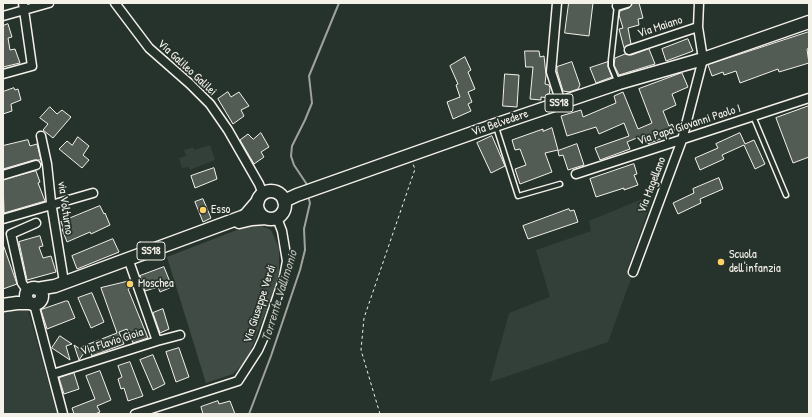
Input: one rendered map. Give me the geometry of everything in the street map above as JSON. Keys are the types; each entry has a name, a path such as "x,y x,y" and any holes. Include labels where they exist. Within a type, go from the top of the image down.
{"main road":[{"name":"Via Belvedere","path":"284,201 307,191 495,125 619,84 703,59 809,22"},
{"path":"271,192 276,192 284,201 284,209 281,215 272,218 260,214 258,209 261,197 271,192"},
{"name":"SS18","path":"33,297 47,288 242,218 261,197"},
{"name":"SS18","path":"3,305 33,297 45,296 246,220 272,218"}],"street":[{"path":"3,16 24,6 49,3"},
{"name":"Via Galileo Galilei","path":"115,3 149,48 190,84 210,104 228,130 259,184 261,197"},
{"path":"557,3 551,72 561,103"},
{"path":"617,5 627,3"},
{"path":"698,3 698,27 703,59"},
{"path":"3,74 32,66 24,6"},
{"name":"Via Maiano","path":"629,50 698,27"},
{"name":"Via Magellano","path":"633,272 682,140 703,59"},
{"name":"Via Papa Giovanni Paolo I","path":"576,174 809,98"},
{"name":"via Volturno","path":"41,136 47,164 64,282"},
{"path":"3,175 36,165"},
{"path":"3,219 93,193"},
{"name":"Via Giuseppe Verdi","path":"135,414 238,381 258,350 284,277 287,261 282,231 272,218"},
{"path":"36,223 11,234 22,283 33,297 63,414"},
{"path":"130,264 157,341"},
{"name":"Via Flavio Gioia","path":"53,374 180,335"}],"lane":[{"path":"617,5 611,66 619,84"},
{"path":"753,116 786,195"},
{"path":"495,125 518,196 560,184"},
{"path":"36,165 47,164"}],"path":[{"path":"380,414 361,350 364,318 415,169 410,155"}],"shaded area":[{"path":"210,145 215,160 190,170 189,167 182,168 179,158 186,156 184,150 193,147 194,150"},
{"path":"654,194 627,270 632,276 608,342 490,382 509,313 550,297 536,250 591,231 589,221"},
{"path":"255,223 271,230 279,248 279,278 247,360 233,374 206,383 167,257"},
{"path":"27,306 57,414 3,414 3,313"}],"building":[{"path":"569,3 593,3 589,36 565,33"},
{"path":"639,3 643,18 638,19 639,25 628,28 631,44 624,48 619,29 623,28 619,15 620,11 629,8 632,4"},
{"path":"8,24 12,37 8,38 10,50 15,49 20,63 3,67 3,26"},
{"path":"809,32 809,48 807,49 809,63 779,72 778,69 740,83 736,71 724,75 723,72 712,76 708,65"},
{"path":"688,39 693,51 666,61 662,49"},
{"path":"649,49 655,64 619,75 614,65 615,58 625,54 631,55"},
{"path":"525,51 539,51 540,57 544,56 546,75 545,84 549,85 550,88 549,98 541,97 541,100 530,99 533,67 526,67"},
{"path":"465,57 471,70 468,72 475,89 468,92 472,102 468,104 471,111 453,119 447,102 460,97 456,85 458,84 450,66"},
{"path":"572,62 580,85 578,89 569,92 563,91 557,67"},
{"path":"608,62 608,67 612,77 596,83 590,68"},
{"path":"682,73 688,87 672,94 676,105 663,111 669,126 672,124 675,130 671,131 672,134 648,144 644,135 627,142 630,149 600,160 595,148 629,136 624,123 599,134 596,127 567,136 561,116 581,110 583,117 616,103 614,96 623,92 638,129 652,123 639,89"},
{"path":"505,74 519,75 517,107 503,106"},
{"path":"14,88 15,90 18,89 21,100 11,104 12,111 3,114 3,92"},
{"path":"228,92 231,97 239,92 249,106 241,110 244,116 233,124 218,99"},
{"path":"809,106 809,157 793,163 776,118"},
{"path":"50,107 57,114 62,110 71,117 53,138 43,130 48,124 40,118"},
{"path":"552,128 558,150 545,153 552,172 520,184 515,169 526,165 520,149 515,150 512,140 543,129 543,131"},
{"path":"261,133 269,147 261,152 264,157 254,164 240,140 248,134 253,139"},
{"path":"740,133 745,144 754,140 765,164 755,169 744,145 722,155 724,159 700,170 695,158 718,148 716,144"},
{"path":"492,136 505,166 491,173 477,143"},
{"path":"78,137 89,146 83,155 89,160 82,168 59,149 67,141 72,145"},
{"path":"28,140 30,146 37,144 41,160 34,160 3,169 3,146"},
{"path":"577,144 584,165 568,170 563,155 559,156 558,151"},
{"path":"634,164 637,174 634,175 638,185 596,197 590,179"},
{"path":"214,168 217,179 195,188 191,176"},
{"path":"36,171 40,182 38,183 45,201 4,213 3,180"},
{"path":"719,178 723,189 700,199 701,203 678,214 673,203 694,193 693,189"},
{"path":"203,199 211,218 203,222 195,202"},
{"path":"100,206 110,225 91,234 90,232 67,242 61,222"},
{"path":"569,209 570,211 574,210 578,222 528,239 523,226"},
{"path":"40,236 43,246 39,247 43,258 51,256 56,272 27,280 19,242"},
{"path":"113,239 119,252 77,269 72,256"},
{"path":"4,247 17,284 3,289 3,248"},
{"path":"164,267 172,287 160,292 158,287 145,291 140,276"},
{"path":"130,281 132,287 128,289 148,338 133,343 127,329 119,332 124,344 92,356 88,347 79,360 74,345 80,349 81,347 117,333 101,288"},
{"path":"92,293 104,322 91,328 78,298"},
{"path":"68,301 75,318 47,329 41,310"},
{"path":"163,309 169,329 160,333 153,313"},
{"path":"60,336 72,344 66,346 70,360 52,348"},
{"path":"179,348 189,377 176,382 166,352"},
{"path":"153,355 165,384 153,390 140,360"},
{"path":"130,362 143,396 128,401 124,388 121,389 118,379 122,377 118,366"},
{"path":"100,371 111,400 97,406 100,412 95,414 74,414 72,408 95,399 86,376"},
{"path":"74,373 79,389 64,394 59,378"},
{"path":"218,401 219,404 230,401 235,414 203,414 201,407"}],"waterway":[{"name":"Torrente Vallimonio","path":"307,187 294,165 291,156 292,146 312,103 309,76 339,3"},
{"name":"Torrente Vallimonio","path":"249,414 271,356 300,270 305,250 304,229 310,203 308,196"}],"place":[{"name":"Esso","path":"203,210"},
{"name":"Scuola dell'infanzia","path":"721,262"},
{"name":"Moschea","path":"130,284"}]}
